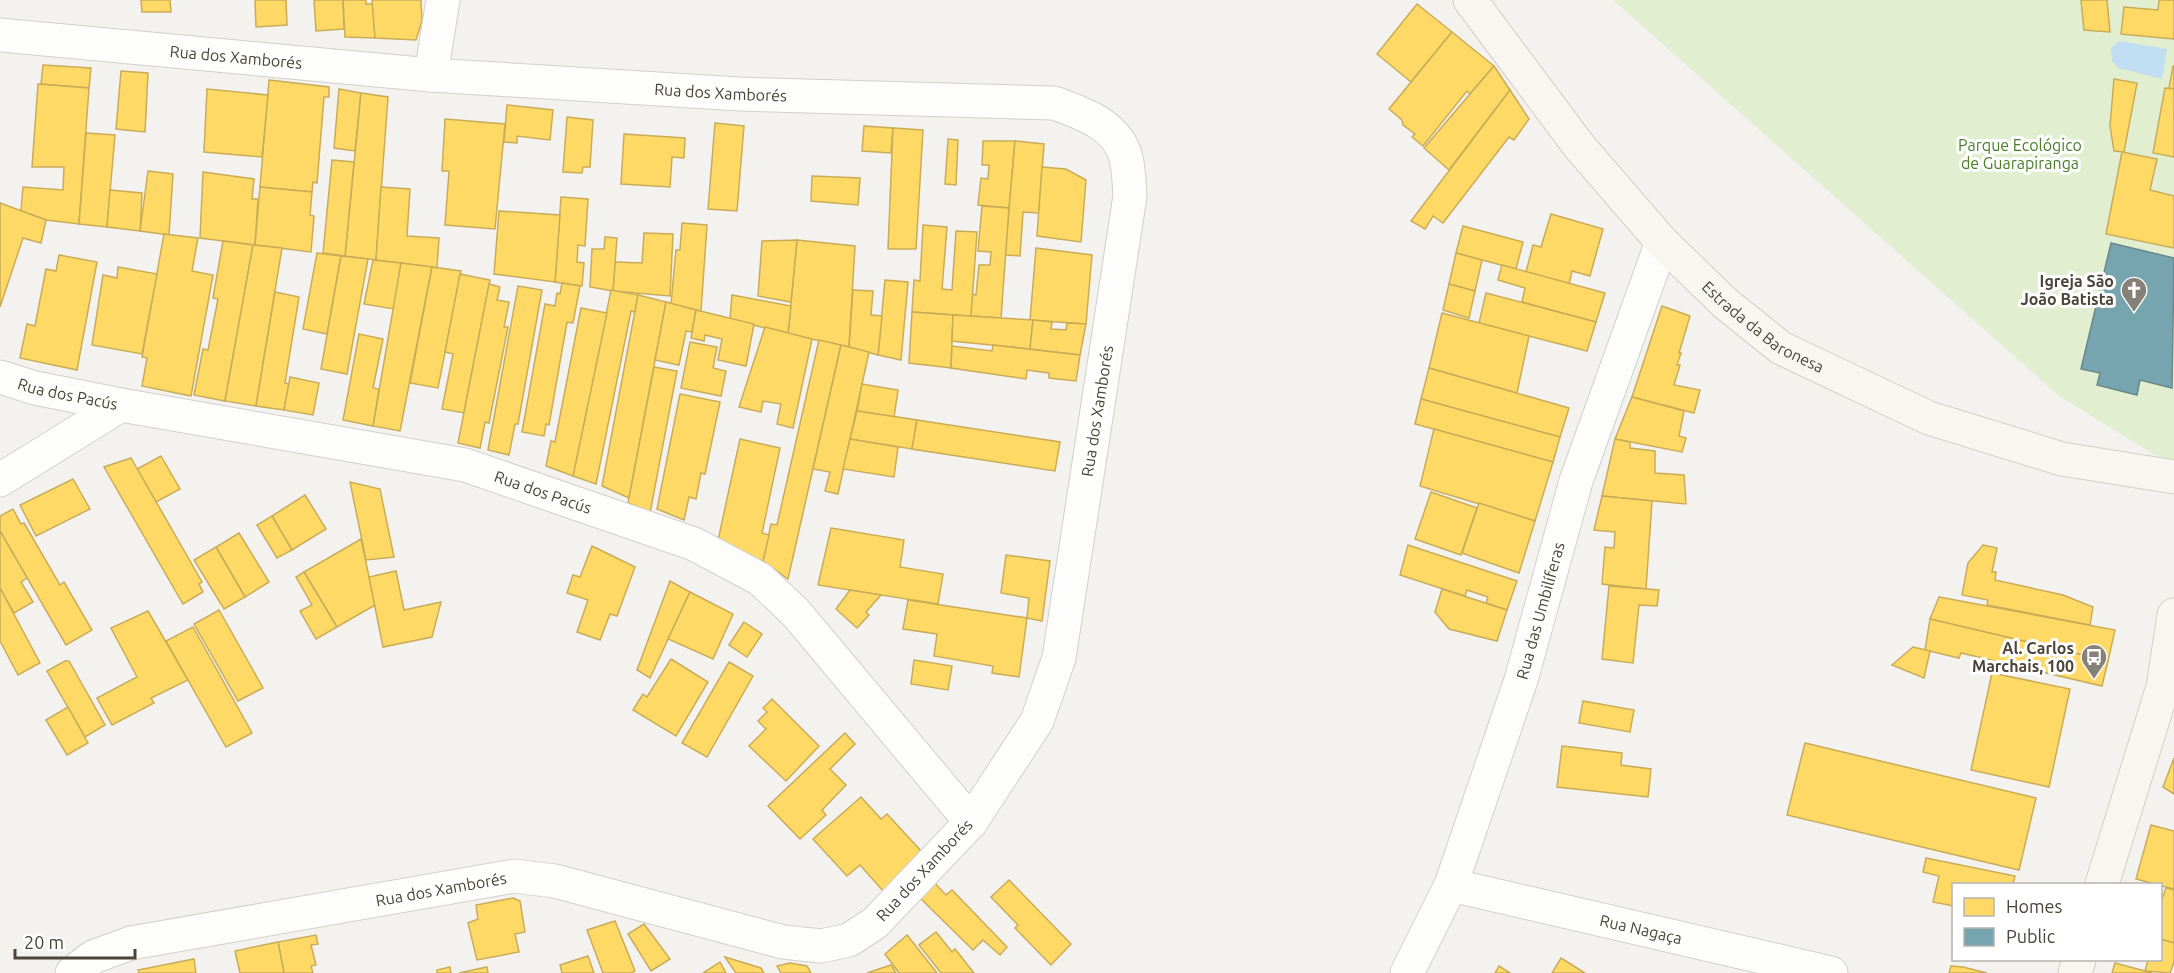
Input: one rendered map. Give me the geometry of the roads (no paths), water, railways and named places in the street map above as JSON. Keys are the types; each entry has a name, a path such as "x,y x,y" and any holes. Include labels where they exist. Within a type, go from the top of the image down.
{"main road":[{"name":"Estrada da Baronesa","path":"1470,0 1580,146 1662,242 1725,303 1781,348 1929,418 2062,459 2174,477"},
{"path":"2103,883 2163,687 2174,615"}],"street":[{"path":"431,75 442,0"},
{"name":"Rua dos Xamborés","path":"0,34 431,75 739,94 1054,103 1087,114 1111,132 1126,156 1130,196 1059,658 1037,721 971,822 875,923 849,940 821,946 783,942 555,881 514,876 131,943 93,957 72,973"},
{"name":"Rua das Umbilíferas","path":"1407,973 1451,885 1521,680 1575,481 1662,242"},
{"name":"Rua dos Pacús","path":"0,377 35,388 122,405 465,465 694,544 759,579 796,613 971,822"},
{"path":"0,480 122,405"},
{"name":"Rua Nagaça","path":"1451,885 1831,973"}],"water":[{"path":"2119,41 2167,49 2162,79 2118,68 2112,61 2111,48"}],"place":[{"name":"Igreja São João Batista","path":"2134,313"},
{"name":"Al. Carlos Marchais, 100","path":"2094,680"}],"park label":[{"name":"Parque Ecológico de Guarapiranga","path":"2020,154"}]}
